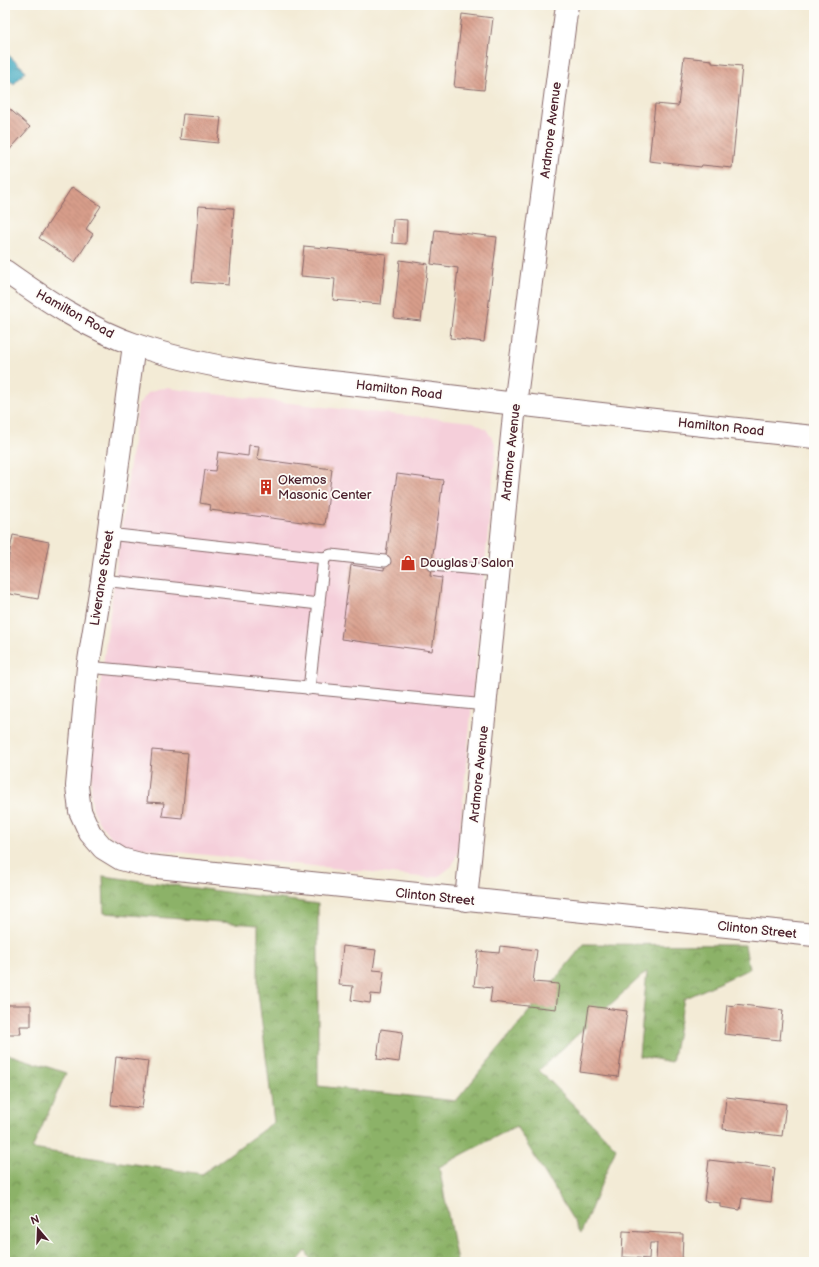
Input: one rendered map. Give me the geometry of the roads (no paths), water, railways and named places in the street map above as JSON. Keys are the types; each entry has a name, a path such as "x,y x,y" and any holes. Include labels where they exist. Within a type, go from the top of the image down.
{"street":[{"name":"Ardmore Avenue","path":"466,900 515,405 567,5"},
{"name":"Hamilton Road","path":"5,271 83,321 134,344 191,361 248,371 515,405 814,437"},
{"name":"Liverance Street","path":"80,811 77,786 88,667 102,580 134,344"},
{"name":"Clinton Street","path":"80,811 90,833 103,848 121,859 148,866 814,935"}],"lane":[{"path":"108,534 324,558 331,555 385,560"},
{"path":"309,689 324,558"},
{"path":"432,565 499,571"},
{"path":"102,580 319,604"},
{"path":"88,667 486,705"}],"water":[{"path":"5,52 26,71 14,84 5,77"}],"place":[{"name":"Okemos Masonic Center","path":"266,487"},
{"name":"Douglas J Salon","path":"408,563"}]}
